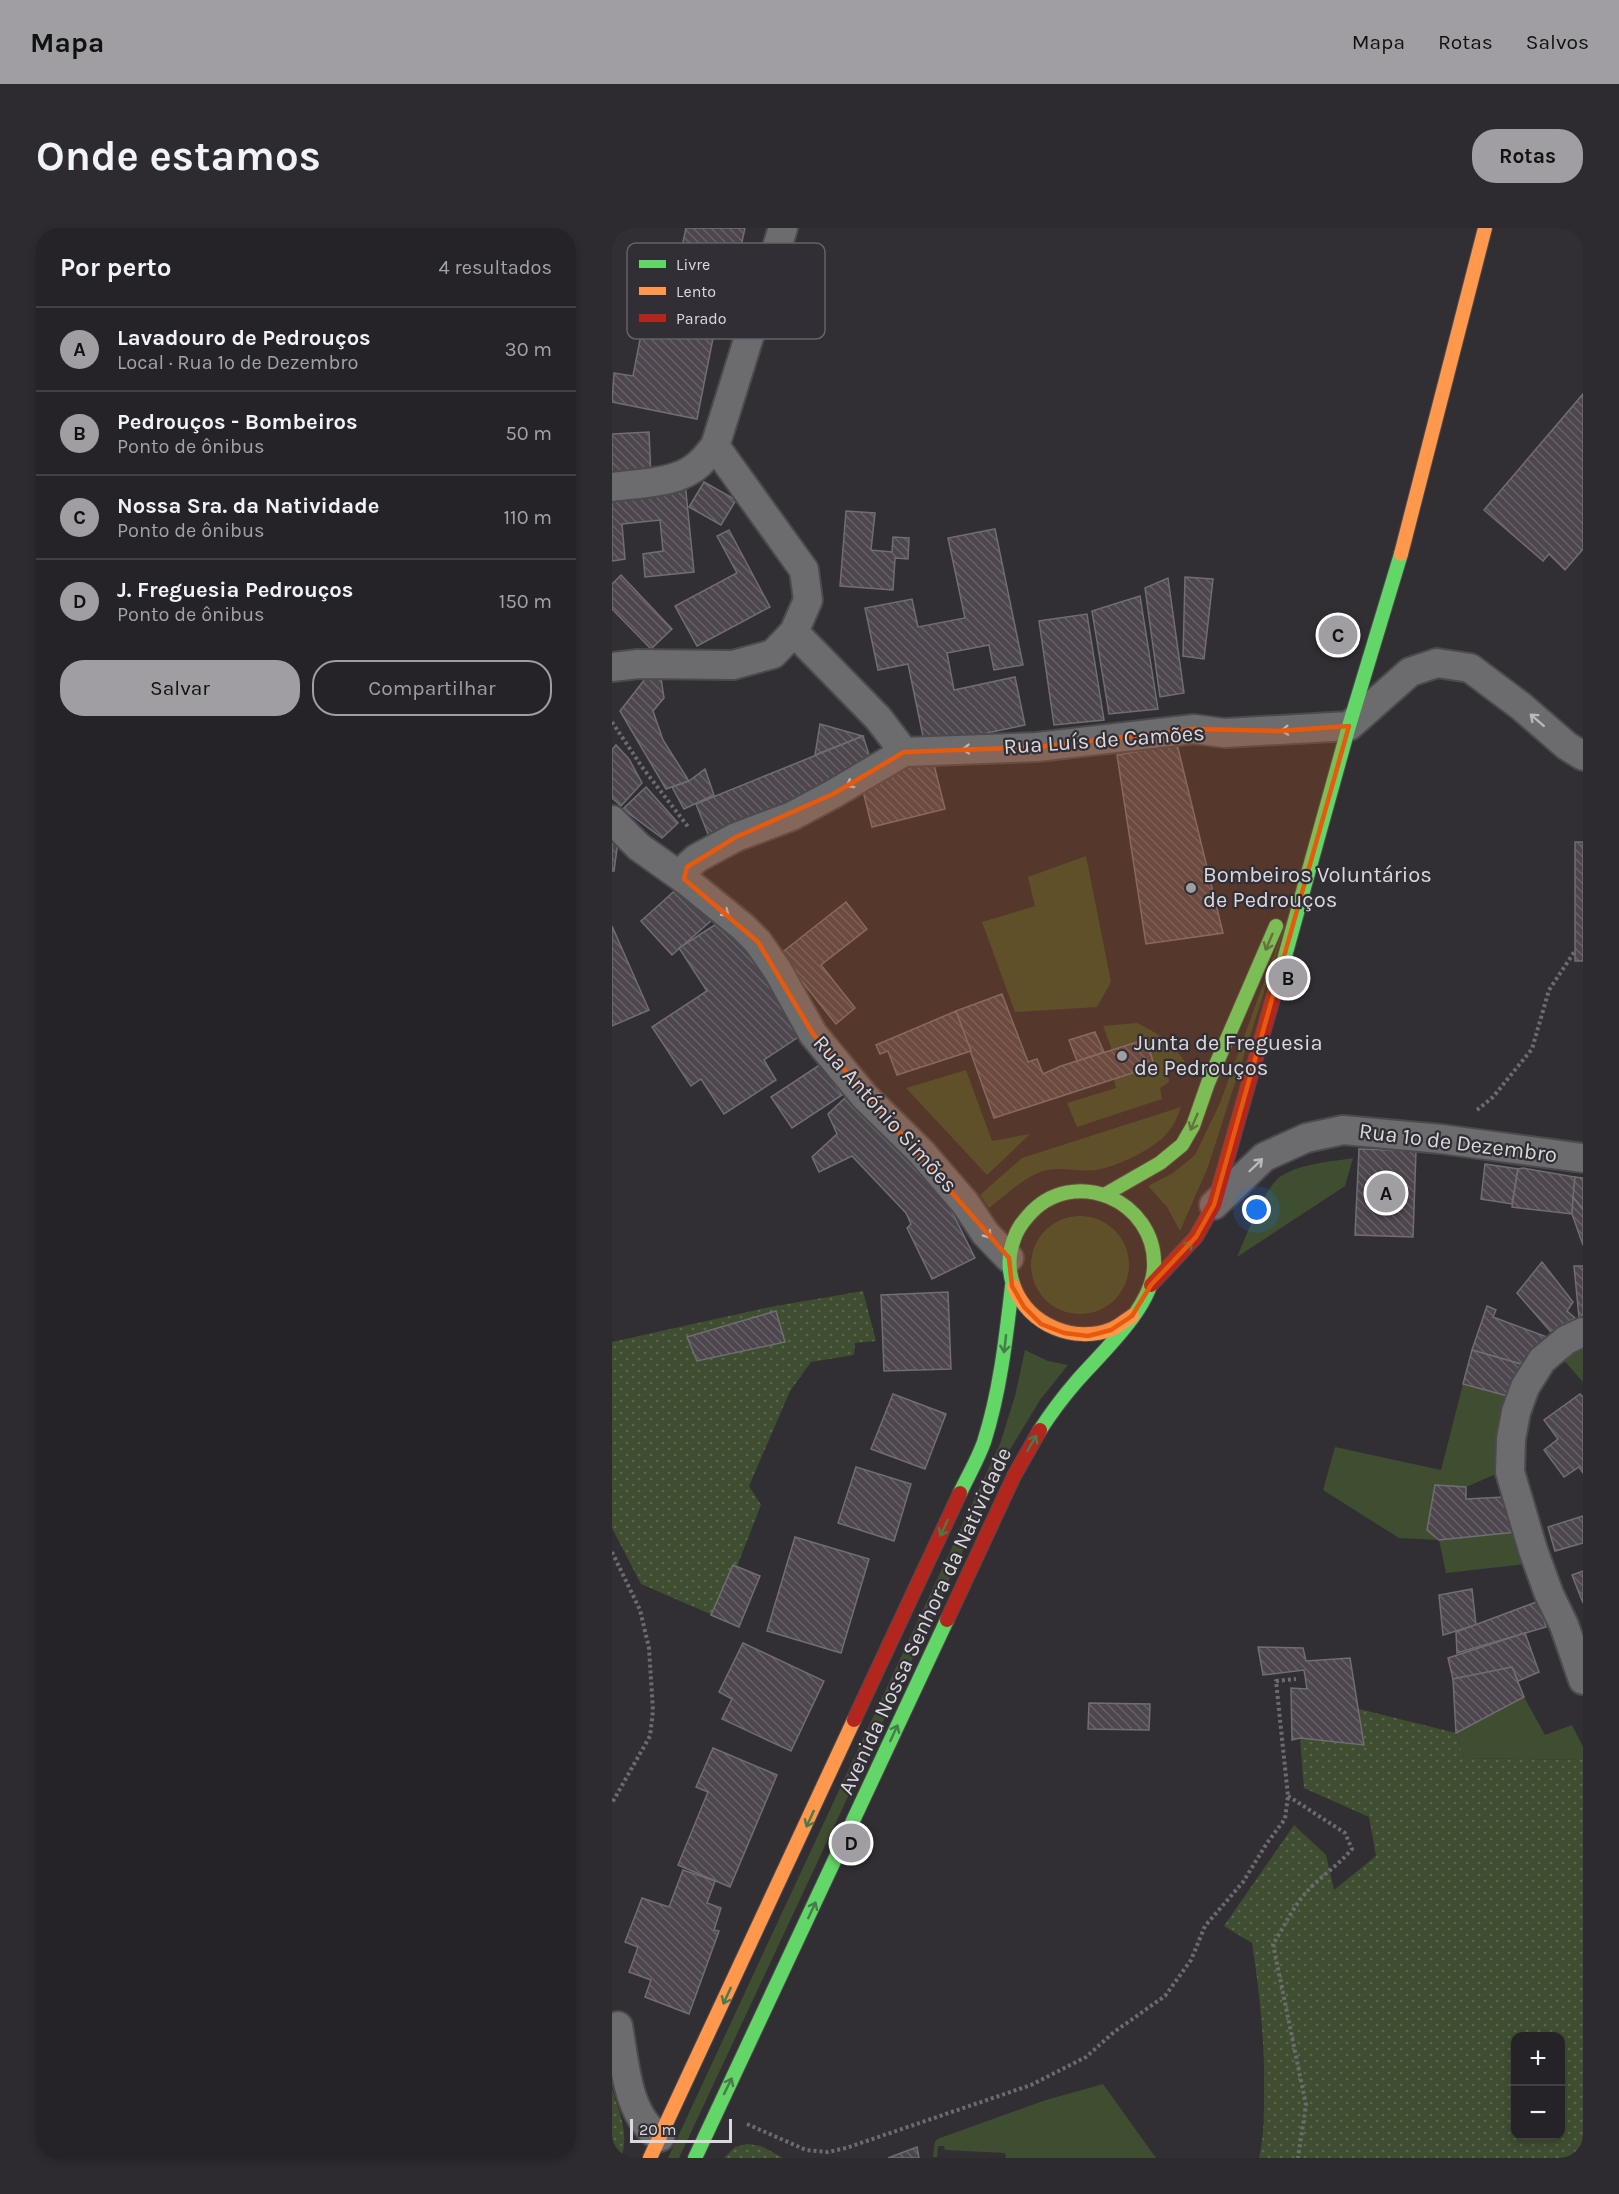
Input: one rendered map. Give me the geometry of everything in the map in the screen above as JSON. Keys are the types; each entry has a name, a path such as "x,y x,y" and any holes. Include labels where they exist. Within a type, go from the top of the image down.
{"main road":[{"name":"Avenida Nossa Senhora da Natividade","path":"1151,1285 1196,1237 1214,1205 1246,1100 1349,726 1401,554 1485,228"},
{"name":"Avenida Nossa Senhora da Natividade","path":"1106,1194 1160,1163 1182,1145 1193,1126 1209,1083 1325,811"},
{"name":"Avenida Nossa Senhora da Natividade","path":"655,2148 983,1444 1002,1372 1012,1286 1009,1258 1015,1235 1024,1217 1042,1202 1062,1193 1084,1190 1106,1194 1123,1203 1137,1215 1147,1230 1155,1267 1144,1302 1100,1357 1067,1392 1036,1435 1014,1476 695,2158"},
{"name":"Avenida Nossa Senhora da Natividade","path":"1012,1286 1024,1307 1041,1324 1064,1333 1088,1336 1111,1330 1132,1316"}],"street":[{"path":"778,243 783,228"},
{"path":"612,487 683,475 698,466 716,446 749,339"},
{"path":"612,667 638,664 733,665 773,654 794,632 808,600 804,570 716,446"},
{"path":"794,632 878,718 904,752"},
{"path":"1349,726 1410,672 1437,663 1470,668 1522,707 1567,746 1583,756"},
{"name":"Rua Luís de Camões","path":"684,879 687,867 704,854 736,837 792,816 904,752 1037,747 1194,729 1224,733 1349,726"},
{"name":"Rua António Simões","path":"612,820 639,847 684,879 758,942 778,971 813,1034 865,1097 928,1160 965,1203 985,1233 1009,1258"},
{"path":"612,836 639,847"},
{"name":"Rua 1º de Dezembro","path":"1214,1205 1263,1157 1306,1138 1343,1130 1441,1139 1583,1158"},
{"path":"1583,1332 1566,1340 1542,1360 1525,1387 1516,1412 1511,1438 1510,1472 1548,1594 1564,1625 1583,1680"},
{"path":"618,2026 632,2098 651,2131 655,2148"}],"path":[{"path":"612,722 642,767 692,831 704,854"},
{"path":"1441,1139 1494,1097 1532,1049 1549,990 1575,951"},
{"path":"612,1552 640,1610 649,1648 653,1710 650,1736 612,1803"},
{"path":"716,2110 806,2150 828,2152 911,2127 1031,2085 1086,2057 1114,2032 1165,1996 1191,1960 1205,1926 1243,1882 1266,1843 1285,1819 1288,1796 1276,1681 1296,1679"},
{"path":"1288,1796 1345,1833 1352,1849 1303,1896 1273,1944 1306,2105 1298,2158"}],"highlighted area":[{"path":"1349,726 1214,1205 1196,1237 1151,1285 1132,1316 1111,1330 1088,1336 1064,1333 1041,1324 1024,1307 1012,1286 1009,1258 813,1034 758,942 684,879 687,867 736,837 833,794 904,752 1037,747 1194,729 1278,731"}],"green space":[{"path":"1086,856 1111,982 1097,1007 1015,1012 982,922 1035,906 1028,877"},
{"path":"1293,902 1208,1167 1180,1231 1167,1207 1148,1186 1173,1173 1195,1155 1220,1103"},
{"path":"1137,1023 1164,1039 1185,1062 1167,1070 1169,1082 1160,1088 1162,1099 1077,1127 1067,1103 1116,1088 1114,1079 1154,1066 1147,1039 1112,1050 1103,1026"},
{"path":"966,1070 992,1141 1030,1134 987,1175 906,1088"},
{"path":"1181,1107 1172,1126 1162,1138 1145,1151 1124,1161 1095,1170 1043,1171 1022,1182 989,1208 980,1195 1022,1158"},
{"path":"1353,1158 1345,1186 1237,1257 1250,1226 1275,1181 1289,1172 1307,1166"},
{"path":"1080,1216 1099,1220 1114,1231 1125,1246 1129,1265 1125,1284 1114,1299 1099,1310 1080,1314 1061,1310 1046,1299 1035,1284 1031,1265 1035,1246 1046,1231 1061,1220"},
{"path":"863,1291 876,1341 855,1343 854,1355 811,1362 790,1391 749,1486 761,1505 717,1617 641,1584 612,1528 612,1342 770,1307"},
{"path":"1583,1347 1583,1382 1561,1357"},
{"path":"1025,1350 1048,1361 1068,1365 1040,1400 1011,1448 679,2158 668,2158 1000,1444 1015,1396"},
{"path":"1463,1384 1508,1396 1496,1474 1466,1487 1436,1485 1427,1530 1439,1540 1399,1538 1323,1490 1335,1447 1441,1470"},
{"path":"1516,1532 1526,1564 1446,1573 1439,1540"},
{"path":"1524,1697 1545,1735 1572,1725 1583,1747 1583,1760 1464,1758 1456,1733"},
{"path":"1359,1709 1456,1733 1464,1758 1583,1760 1583,2158 1259,2158 1263,2126 1264,2056 1260,2000 1252,1943 1224,1926 1294,1825 1326,1855 1334,1890 1376,1856 1369,1817 1304,1788 1300,1738 1364,1745"},
{"path":"1103,2084 1156,2158 1006,2158 1005,2153 945,2150 944,2146 938,2146 937,2157 933,2157 935,2141 940,2138 1046,2100"},
{"path":"612,2089 624,2132 621,2158 612,2158"},
{"path":"747,2144 761,2146 783,2158 724,2158 735,2147"}],"building":[{"path":"686,228 745,228 742,243 683,243"},
{"path":"640,339 713,339 697,419 612,402 614,373 633,376"},
{"path":"1583,394 1583,549 1565,570 1549,554 1543,561 1484,510"},
{"path":"649,432 651,477 612,478 612,434"},
{"path":"685,482 694,572 645,577 643,554 663,551 660,520 622,524 625,559 612,561 612,489"},
{"path":"704,482 736,500 721,525 689,507"},
{"path":"846,511 875,513 871,550 892,552 893,537 909,538 908,559 895,558 893,590 840,586"},
{"path":"995,529 1023,665 994,670 989,645 947,653 954,690 1015,677 1025,725 925,746 908,664 878,670 865,608 912,599 918,627 965,618 948,538"},
{"path":"729,530 770,607 697,646 675,606 737,573 717,536"},
{"path":"621,575 672,629 651,649 612,609 612,584"},
{"path":"1185,577 1213,579 1204,659 1183,656"},
{"path":"1168,578 1184,693 1160,697 1145,588"},
{"path":"1140,596 1158,709 1109,714 1092,611"},
{"path":"1087,614 1104,720 1054,725 1039,621"},
{"path":"661,678 664,698 653,711 663,740 689,781 666,789 620,711 645,679"},
{"path":"820,724 863,736 815,755"},
{"path":"863,736 872,764 710,839 696,804"},
{"path":"1177,744 1223,933 1146,944 1117,755"},
{"path":"616,745 629,759 642,783 621,806 612,798 612,750"},
{"path":"932,757 945,809 872,827 859,775"},
{"path":"705,769 714,795 684,809 672,787 689,781"},
{"path":"646,787 678,823 662,838 623,809"},
{"path":"612,833 619,834 614,871 612,871"},
{"path":"1575,842 1583,842 1583,961 1575,961"},
{"path":"681,885 712,920 672,955 641,921"},
{"path":"846,902 867,929 821,965 855,1008 836,1024 780,954"},
{"path":"727,917 803,1034 764,1060 776,1080 724,1114 701,1079 691,1086 652,1027 707,991 679,948"},
{"path":"612,926 649,1010 612,1026"},
{"name":"Junta de Freguesia de Pedrouços","path":"1002,994 1028,1062 1037,1059 1043,1074 1061,1066 1147,1039 1154,1066 994,1118 956,1011"},
{"path":"956,1011 971,1051 897,1075 888,1051 880,1054 876,1045"},
{"path":"1095,1032 1104,1052 1077,1061 1069,1040"},
{"path":"821,1064 842,1095 792,1128 771,1097"},
{"path":"847,1096 946,1200 975,1258 932,1279 907,1228 911,1224 906,1213 852,1156 819,1172 812,1157 837,1134 828,1114"},
{"path":"1359,1149 1416,1151 1413,1237 1355,1235"},
{"path":"1485,1164 1518,1169 1512,1204 1481,1199"},
{"path":"1518,1169 1575,1177 1572,1214 1512,1207"},
{"path":"1575,1177 1583,1178 1583,1210 1573,1197"},
{"path":"1573,1197 1583,1210 1583,1245 1572,1214"},
{"path":"1542,1262 1573,1302 1567,1311 1575,1318 1551,1332 1517,1293"},
{"path":"1574,1266 1583,1266 1583,1316 1579,1317"},
{"path":"948,1292 951,1369 884,1371 881,1295"},
{"path":"1487,1306 1496,1310 1493,1317 1547,1337 1521,1364 1472,1350"},
{"path":"776,1311 785,1342 697,1361 687,1337"},
{"path":"1472,1350 1521,1364 1508,1396 1463,1384"},
{"path":"893,1394 946,1414 925,1469 871,1449"},
{"path":"1580,1394 1583,1397 1583,1473 1579,1467 1564,1477 1544,1450 1558,1439 1544,1420"},
{"path":"856,1467 911,1484 894,1541 838,1523"},
{"path":"1435,1485 1466,1487 1466,1499 1504,1497 1516,1532 1439,1540 1427,1530"},
{"path":"1583,1516 1583,1543 1555,1551 1548,1527"},
{"path":"795,1537 869,1559 841,1653 767,1631"},
{"path":"733,1565 760,1576 739,1627 711,1615"},
{"path":"1583,1571 1583,1603 1572,1575"},
{"path":"1472,1589 1476,1625 1443,1635 1439,1595"},
{"path":"1539,1601 1546,1627 1457,1653 1456,1632"},
{"path":"1525,1633 1539,1672 1518,1681 1512,1667 1453,1679 1448,1658"},
{"path":"743,1643 824,1681 791,1751 722,1719 732,1699 719,1692"},
{"path":"1258,1647 1303,1648 1306,1661 1350,1658 1364,1745 1300,1738 1292,1740 1291,1688 1307,1689 1304,1670 1263,1675"},
{"path":"1512,1667 1524,1697 1456,1733 1453,1679"},
{"path":"1089,1703 1150,1704 1149,1730 1088,1729"},
{"path":"713,1748 777,1775 730,1887 678,1865 708,1792 696,1787"},
{"path":"683,1870 715,1881 707,1903 721,1908 714,1930 719,1931 689,2014 645,1997 651,1980 629,1972 638,1947 625,1942 642,1898 669,1907"},
{"path":"917,2147 919,2158 888,2158"}],"traffic: fast":[{"path":"1282,967 1349,726 1401,554"},
{"path":"1106,1194 1160,1163 1182,1145 1193,1126 1208,1083 1276,926"},
{"path":"1014,1287 1010,1257 1018,1229 1028,1216 1046,1201 1067,1193 1088,1192 1109,1197 1127,1208 1142,1223 1151,1243 1154,1267 1145,1298 1124,1329 1071,1388 1040,1430"},
{"path":"960,1493 982,1448 990,1423 1002,1365 1012,1286"},
{"path":"695,2158 947,1620"}],"traffic: slow":[{"path":"1401,554 1485,228"},
{"path":"1014,1287 1030,1312 1054,1328 1068,1332 1097,1333 1115,1328 1132,1316"},
{"path":"650,2158 854,1720"}],"traffic: jam":[{"path":"1151,1285 1196,1237 1214,1205 1282,967"},
{"path":"947,1620 1014,1476 1040,1430"},
{"path":"854,1720 960,1493"}],"place":[{"name":"Nossa Sra. da Natividade","path":"1338,635"},
{"name":"Bombeiros Voluntários de Pedrouços","path":"1191,888"},
{"name":"Pedrouços - Bombeiros","path":"1288,978"},
{"name":"Junta de Freguesia de Pedrouços","path":"1122,1056"},
{"name":"Lavadouro de Pedrouços","path":"1386,1193"},
{"name":"J. Freguesia Pedrouços","path":"851,1843"}]}
